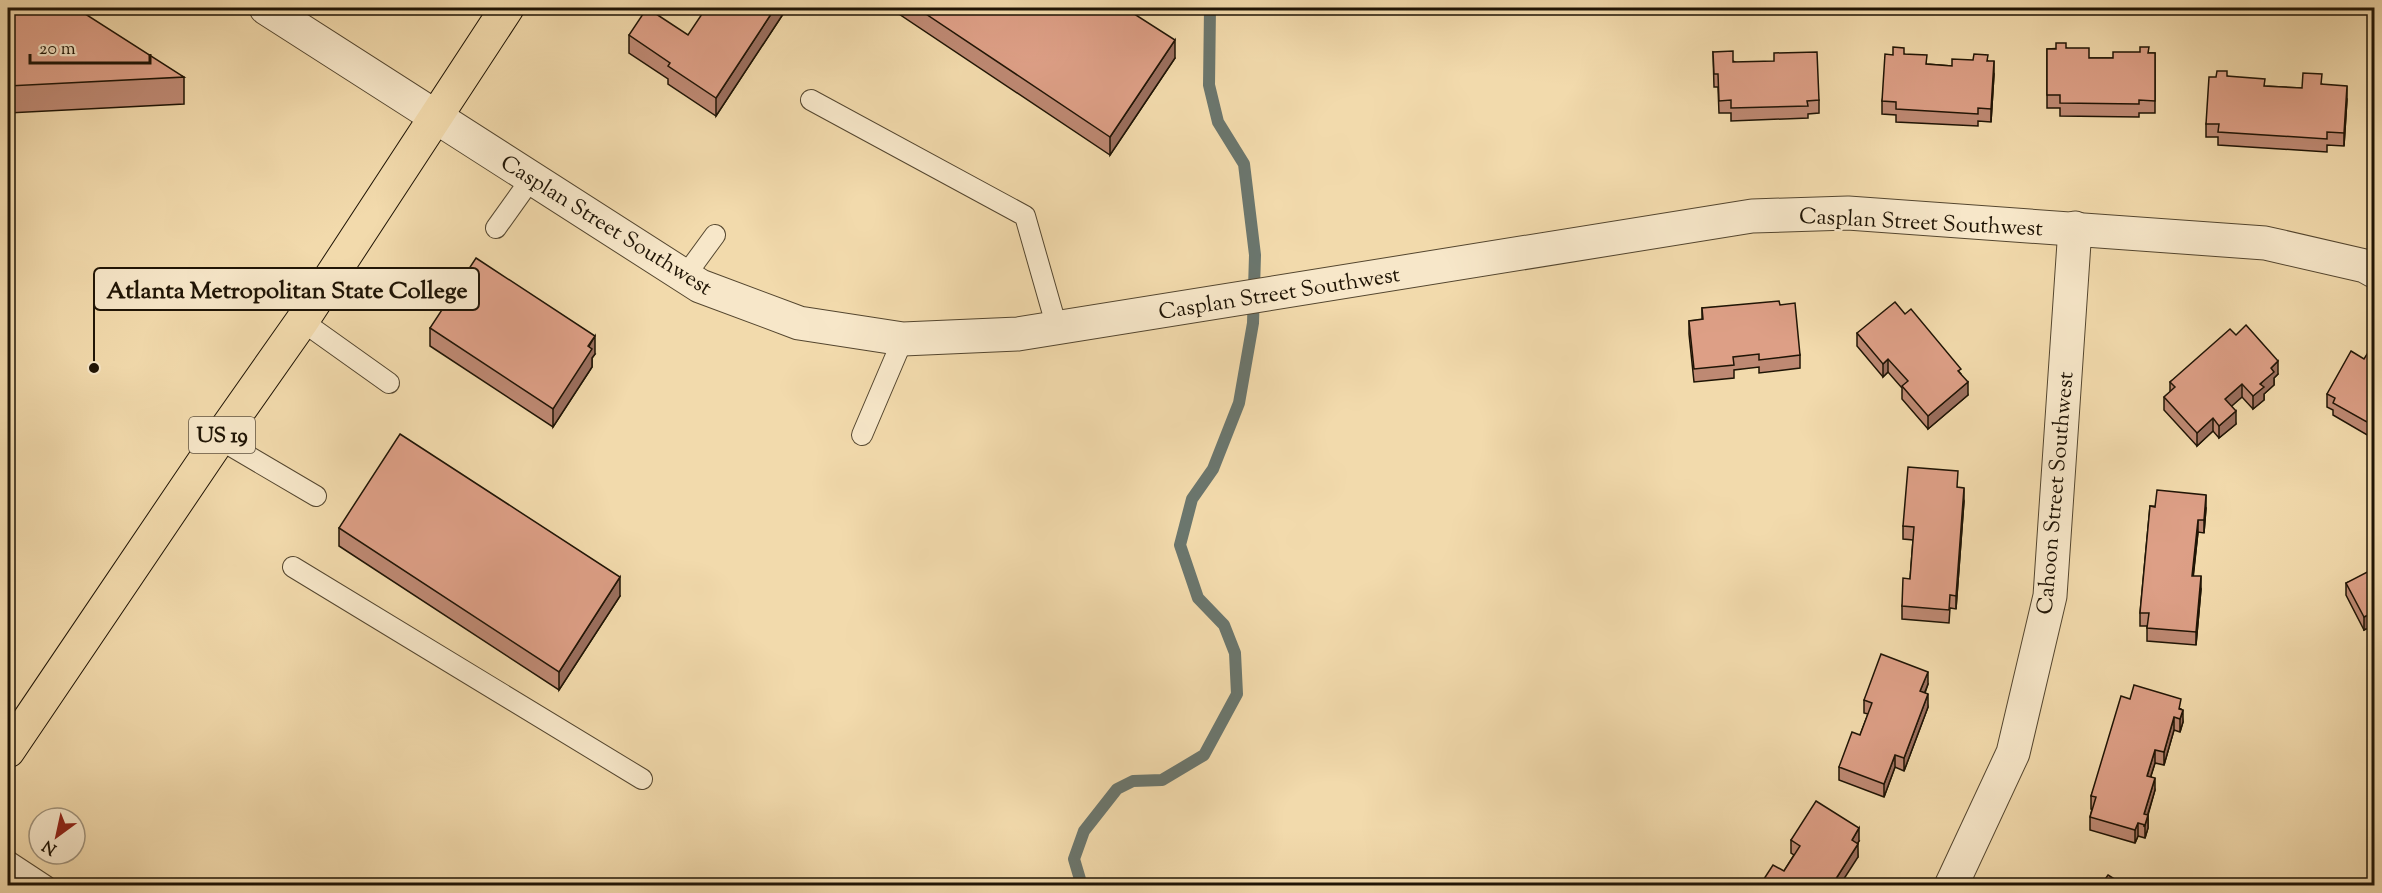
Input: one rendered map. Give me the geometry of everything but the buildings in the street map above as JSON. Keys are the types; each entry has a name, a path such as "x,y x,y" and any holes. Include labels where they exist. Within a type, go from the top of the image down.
{"main road":[{"name":"US 19","path":"8,751 219,439 302,321 507,8"}],"street":[{"name":"Casplan Street Southwest","path":"266,8 700,286 799,323 903,339 1018,334 1752,216 1848,213 2265,243 2365,266 2374,271"},
{"name":"Cahoon Street Southwest","path":"1951,885 2013,753 2050,596 2075,228"}],"lane":[{"path":"811,100 1025,216 1057,328"},
{"path":"496,228 531,179"},
{"path":"685,276 715,235"},
{"path":"302,321 389,383"},
{"path":"862,435 903,339"},
{"path":"219,439 316,496"},
{"path":"293,567 642,779"},
{"path":"8,861 46,885"}],"waterway":[{"path":"1082,886 1074,859 1084,831 1117,789 1133,781 1162,780 1204,755 1237,694 1235,653 1224,625 1198,598 1180,545 1192,499 1213,469 1239,403 1253,323 1255,255 1244,164 1218,122 1209,85 1210,8"}],"place":[{"name":"Atlanta Metropolitan State College","path":"94,368"}]}
